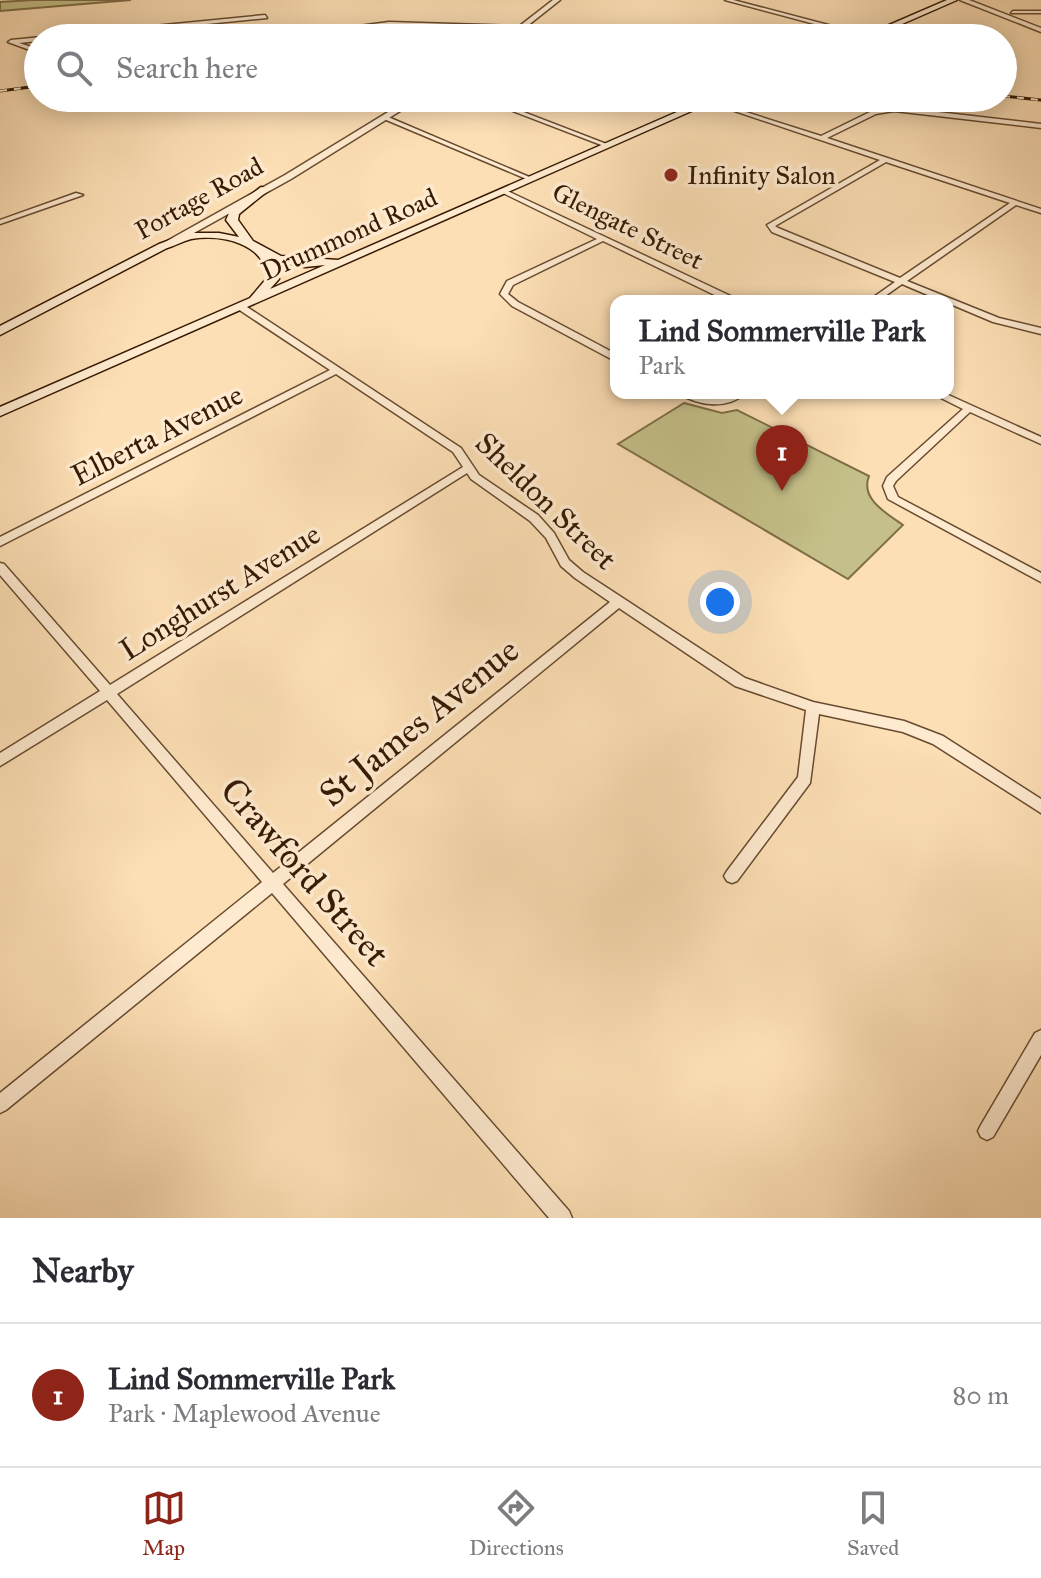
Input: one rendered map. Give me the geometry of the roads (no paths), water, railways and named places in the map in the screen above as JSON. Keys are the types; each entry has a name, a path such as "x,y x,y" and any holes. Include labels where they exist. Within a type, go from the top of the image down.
{"main road":[{"path":"896,24 953,0"},
{"name":"Drummond Road","path":"0,412 683,112"},
{"path":"265,189 234,213 232,220 235,228 249,243 278,259 305,263 359,255"},
{"path":"163,246 204,235 249,243"},
{"name":"Portage Road","path":"0,331 163,246"},
{"path":"241,307 263,293 273,279 272,266 264,253"}],"street":[{"path":"526,24 557,0"},
{"path":"727,0 817,24"},
{"path":"963,0 1041,30"},
{"path":"263,9 268,24"},
{"path":"1013,12 1041,12"},
{"path":"194,24 265,17"},
{"path":"24,41 11,42 24,46"},
{"name":"Portage Road","path":"163,246 395,112"},
{"path":"519,112 606,145"},
{"path":"750,112 1041,211"},
{"path":"822,138 874,112"},
{"path":"920,112 1041,126"},
{"path":"386,118 531,179"},
{"path":"886,159 771,225 775,230 934,295"},
{"name":"Glengate Street","path":"503,191 600,240 721,295"},
{"path":"0,222 79,195"},
{"path":"881,295 1016,202"},
{"path":"600,240 510,283 504,294 515,304 610,355"},
{"path":"954,303 1012,326 1041,331"},
{"name":"Sheldon Street","path":"241,307 457,450 468,468 488,487 534,518 550,536 565,563 618,602 740,682 813,707 904,727 938,740 1041,807"},
{"name":"Elberta Avenue","path":"0,542 336,371"},
{"path":"699,399 721,403 729,399"},
{"path":"949,399 1041,441"},
{"path":"969,408 891,479 888,486 893,499 1041,578"},
{"name":"Longhurst Avenue","path":"0,760 468,468"},
{"name":"Crawford Street","path":"0,567 562,1218"},
{"name":"St James Avenue","path":"0,1104 618,602"},
{"path":"732,876 805,779 813,707"},
{"path":"987,1131 1041,1039"}],"railway":[{"path":"0,91 24,88"},
{"path":"1017,97 1041,100"}],"place":[{"name":"Infinity Salon","path":"671,175"},
{"name":"Lind Sommerville Park","path":"782,491"}]}
